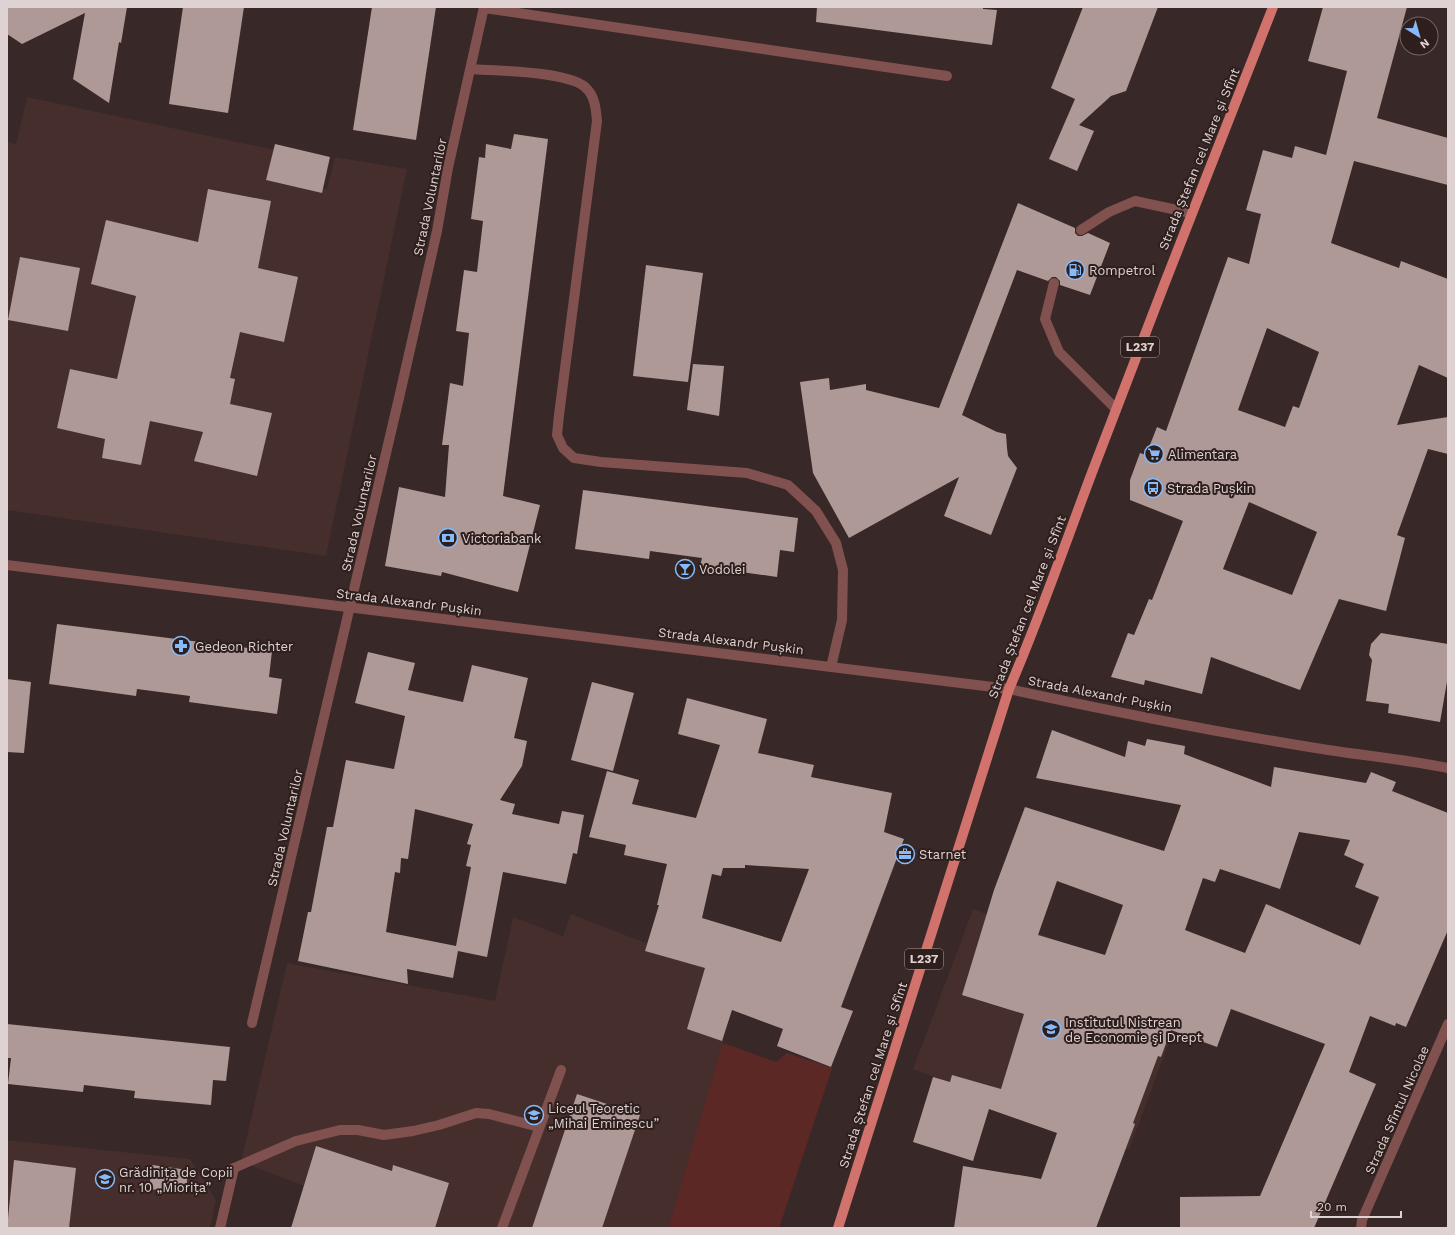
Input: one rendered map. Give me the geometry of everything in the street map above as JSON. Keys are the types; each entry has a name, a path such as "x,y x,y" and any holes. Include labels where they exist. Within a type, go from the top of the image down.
{"main road":[{"name":"Strada Ștefan cel Mare și Sfînt","path":"838,1228 1009,689 1026,649 1191,214 1273,7"}],"street":[{"path":"484,8 947,76"},
{"name":"Strada Voluntarilor","path":"252,1023 401,391 437,231 448,168 484,8"},
{"path":"471,69 554,75 575,80 587,89 595,105 596,126 557,435 563,448 574,458 601,462 748,473 788,485 816,511 836,543 843,570 842,620 831,667"},
{"path":"1081,230 1108,212 1135,201 1191,214"},
{"path":"1054,283 1045,319 1059,352 1116,409"},
{"name":"Strada Alexandr Pușkin","path":"7,565 1009,689 1162,720 1328,750 1422,762 1448,768"},
{"name":"Strada Sfîntul Nicolae","path":"1361,1228 1362,1220 1448,1024"},
{"path":"502,1228 561,1070"},
{"path":"220,1228 234,1168 296,1141 340,1130 358,1130 384,1135 413,1131 476,1113 489,1114 540,1127"}],"shaded area":[{"path":"27,97 280,151 273,176 327,189 335,157 407,169 326,556 7,510 7,142 16,144"},
{"name":"Institutul Nistrean de Economie şi Drept","path":"973,909 1189,989 1129,1150 913,1069"},
{"name":"Liceul Teoretic „Mihai Eminescu”","path":"571,914 718,971 733,999 723,1043 776,1062 787,1053 832,1068 779,1228 295,1228 307,1187 241,1162 287,963 495,1001 513,917 563,936"},
{"path":"723,1043 776,1062 787,1053 832,1068 779,1228 668,1228"},
{"name":"Grădinița de Copii nr. 10 „Miorița”","path":"7,1140 190,1159 216,1200 210,1228 7,1228"}],"building":[{"path":"7,7 127,7 121,43 119,42 109,103 73,79 85,13 22,44 7,34"},
{"path":"183,7 244,7 228,113 169,104"},
{"path":"372,7 436,7 416,140 353,130"},
{"path":"817,7 983,7 983,9 997,10 992,45 816,22"},
{"path":"1083,7 1158,7 1126,91 1111,96 1079,125 1094,131 1077,171 1049,159 1075,99 1051,88"},
{"path":"1323,7 1407,7 1405,16 1399,16 1399,37 1377,118 1448,138 1448,185 1354,161 1331,243 1399,268 1401,261 1448,279 1448,378 1419,365 1397,425 1448,417 1448,454 1428,449 1397,535 1405,538 1386,611 1339,599 1300,690 1211,657 1202,694 1145,680 1144,685 1111,677 1128,633 1134,635 1149,599 1152,600 1183,521 1130,500 1130,480 1140,453 1146,455 1157,427 1166,431 1228,257 1249,264 1261,214 1246,210 1263,150 1292,158 1295,146 1326,155 1347,71 1308,61","holes":["1267,328 1319,352 1299,408 1293,406 1285,427 1238,410","1249,502 1317,532 1292,595 1223,569"]},
{"path":"514,134 548,139 503,496 540,505 518,592 442,572 441,576 385,566 399,487 445,497 449,445 442,445 450,383 463,386 469,333 456,331 464,270 477,272 483,221 471,219 479,157 485,158 486,144 511,149"},
{"path":"275,144 330,157 322,193 266,180"},
{"path":"208,189 271,201 258,268 298,277 284,342 240,332 230,378 235,379 230,404 272,413 257,476 194,461 203,432 150,421 141,465 102,458 105,439 57,428 70,369 117,379 136,296 91,284 106,220 198,242"},
{"path":"1018,203 1075,228 1075,233 1078,236 1088,233 1110,243 1090,295 1060,285 1060,281 1056,277 1052,277 1048,281 1017,270 962,415 997,432 1006,434 1008,456 1017,468 991,535 944,516 959,477 849,538 813,473 800,382 829,378 830,390 866,384 866,390 939,408"},
{"path":"20,257 80,268 68,331 8,320"},
{"path":"646,265 703,273 688,382 633,376"},
{"path":"693,364 724,366 719,416 687,410"},
{"path":"583,490 798,518 794,552 780,550 777,577 700,566 702,558 650,551 649,559 575,549"},
{"path":"57,624 272,651 269,677 282,679 277,714 189,702 190,696 137,689 136,696 49,684"},
{"path":"1381,633 1448,644 1448,676 1440,722 1388,713 1389,704 1366,701 1372,660 1369,655 1371,644"},
{"path":"368,652 415,663 408,690 463,702 472,665 528,678 514,738 527,741 522,766 500,800 515,804 512,814 559,824 562,811 584,815 577,854 573,853 566,884 503,872 487,957 458,951 453,978 407,969 408,984 298,961 308,912 311,912 327,827 333,827 346,760 394,769 405,716 355,703","holes":["415,809 473,824 467,844 471,845 466,866 471,867 456,946 386,932 395,872 400,873 401,858 408,859"]},
{"path":"7,679 31,682 24,753 7,752"},
{"path":"592,682 634,693 613,771 571,760"},
{"path":"687,698 767,719 758,753 814,765 811,777 892,793 884,832 904,839 841,1007 853,1011 831,1067 777,1046 783,1029 732,1010 722,1041 687,1029 705,968 645,951 659,905 657,905 667,864 624,855 626,845 589,837 607,771 639,780 632,804 696,818 720,745 678,734","holes":["745,865 809,869 781,942 702,918 712,874 721,876 723,868 745,868"]},
{"path":"1052,730 1125,757 1128,741 1145,746 1147,739 1185,746 1184,754 1271,787 1274,767 1366,783 1371,772 1396,782 1392,791 1448,813 1448,930 1406,1027 1396,1023 1395,1026 1370,1016 1349,1072 1376,1084 1314,1228 1180,1228 1180,1197 1260,1196 1325,1044 1231,1009 1217,1047 1171,1030 1161,1057 1158,1056 1133,1123 1135,1124 1096,1228 954,1228 963,1166 1041,1179 1057,1133 989,1109 973,1161 913,1142 933,1077 950,1082 952,1075 1001,1089 1024,1014 962,995 994,890 1025,807 1164,851 1181,805 1036,778","holes":["1299,832 1350,840 1344,855 1364,864 1355,887 1379,897 1360,945 1266,904 1245,953 1185,930 1203,878 1215,882 1220,869 1280,889","1057,881 1123,905 1105,955 1038,935"]},
{"path":"7,1024 230,1047 226,1081 213,1080 211,1105 134,1098 135,1091 84,1085 83,1092 8,1084 11,1058 7,1058"},
{"path":"577,1094 640,1115 602,1228 532,1228"},
{"path":"316,1146 392,1171 393,1165 449,1183 435,1228 291,1228"},
{"path":"14,1160 76,1168 69,1228 7,1228"},
{"path":"152,1165 188,1170 186,1193 149,1189"}],"place":[{"name":"Rompetrol","path":"1075,270"},
{"name":"Alimentara","path":"1154,454"},
{"name":"Strada Pușkin","path":"1153,488"},
{"name":"Victoriabank","path":"448,538"},
{"name":"Vodolei","path":"685,569"},
{"name":"Gedeon Richter","path":"181,646"},
{"name":"Starnet","path":"905,854"},
{"name":"Institutul Nistrean de Economie şi Drept","path":"1051,1029"},
{"name":"Liceul Teoretic „Mihai Eminescu”","path":"534,1115"},
{"name":"Grădinița de Copii nr. 10 „Miorița”","path":"105,1179"}]}
